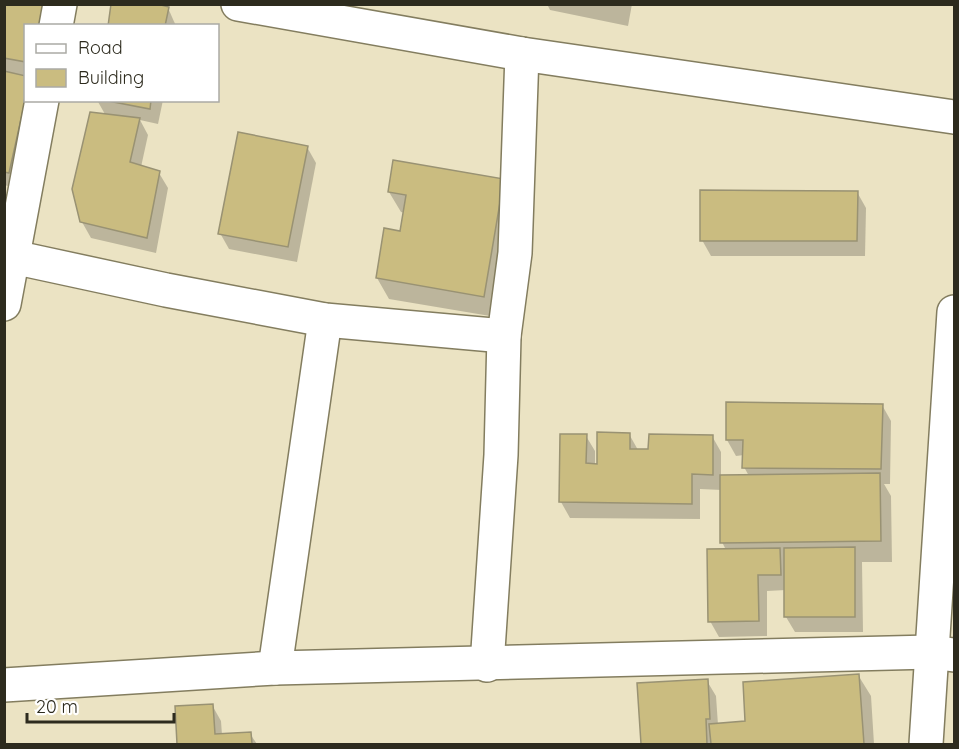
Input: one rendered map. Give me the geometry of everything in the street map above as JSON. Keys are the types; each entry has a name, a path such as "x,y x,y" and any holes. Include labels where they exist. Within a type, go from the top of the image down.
{"street":[{"path":"56,24 60,4"},
{"path":"238,4 522,54 954,117"},
{"path":"488,665 501,455 504,336 515,253 522,54"},
{"path":"4,304 42,102"},
{"path":"13,257 166,290 325,320 504,336"},
{"path":"926,744 943,654 954,312"},
{"path":"275,668 325,320"},
{"path":"4,685 275,668 943,654"}],"building":[{"path":"4,4 50,4 46,24 24,24 24,62 4,58"},
{"path":"111,4 157,4 169,7 165,24 108,24"},
{"path":"4,71 24,76 25,102 9,173 4,172"},
{"path":"113,102 151,102 150,109"},
{"path":"90,112 140,118 130,162 160,171 147,238 80,222 72,189"},
{"path":"238,132 308,146 288,247 218,234"},
{"path":"393,160 504,179 484,297 376,278 384,228 400,231 406,195 388,192"},
{"path":"700,190 858,191 857,241 700,241"},
{"path":"726,402 883,404 881,469 742,468 743,440 726,440"},
{"path":"597,432 630,433 630,449 648,449 649,434 713,435 713,475 692,474 692,504 559,502 560,434 587,434 586,463 597,464"},
{"path":"880,473 881,541 720,543 720,475"},
{"path":"855,547 855,617 784,617 784,548"},
{"path":"780,548 781,575 758,575 759,621 708,622 707,549"},
{"path":"859,674 864,744 711,744 709,724 745,721 743,682"},
{"path":"708,679 710,719 706,719 707,744 641,744 637,683"},
{"path":"213,704 215,734 251,732 252,744 177,744 175,706"}]}
